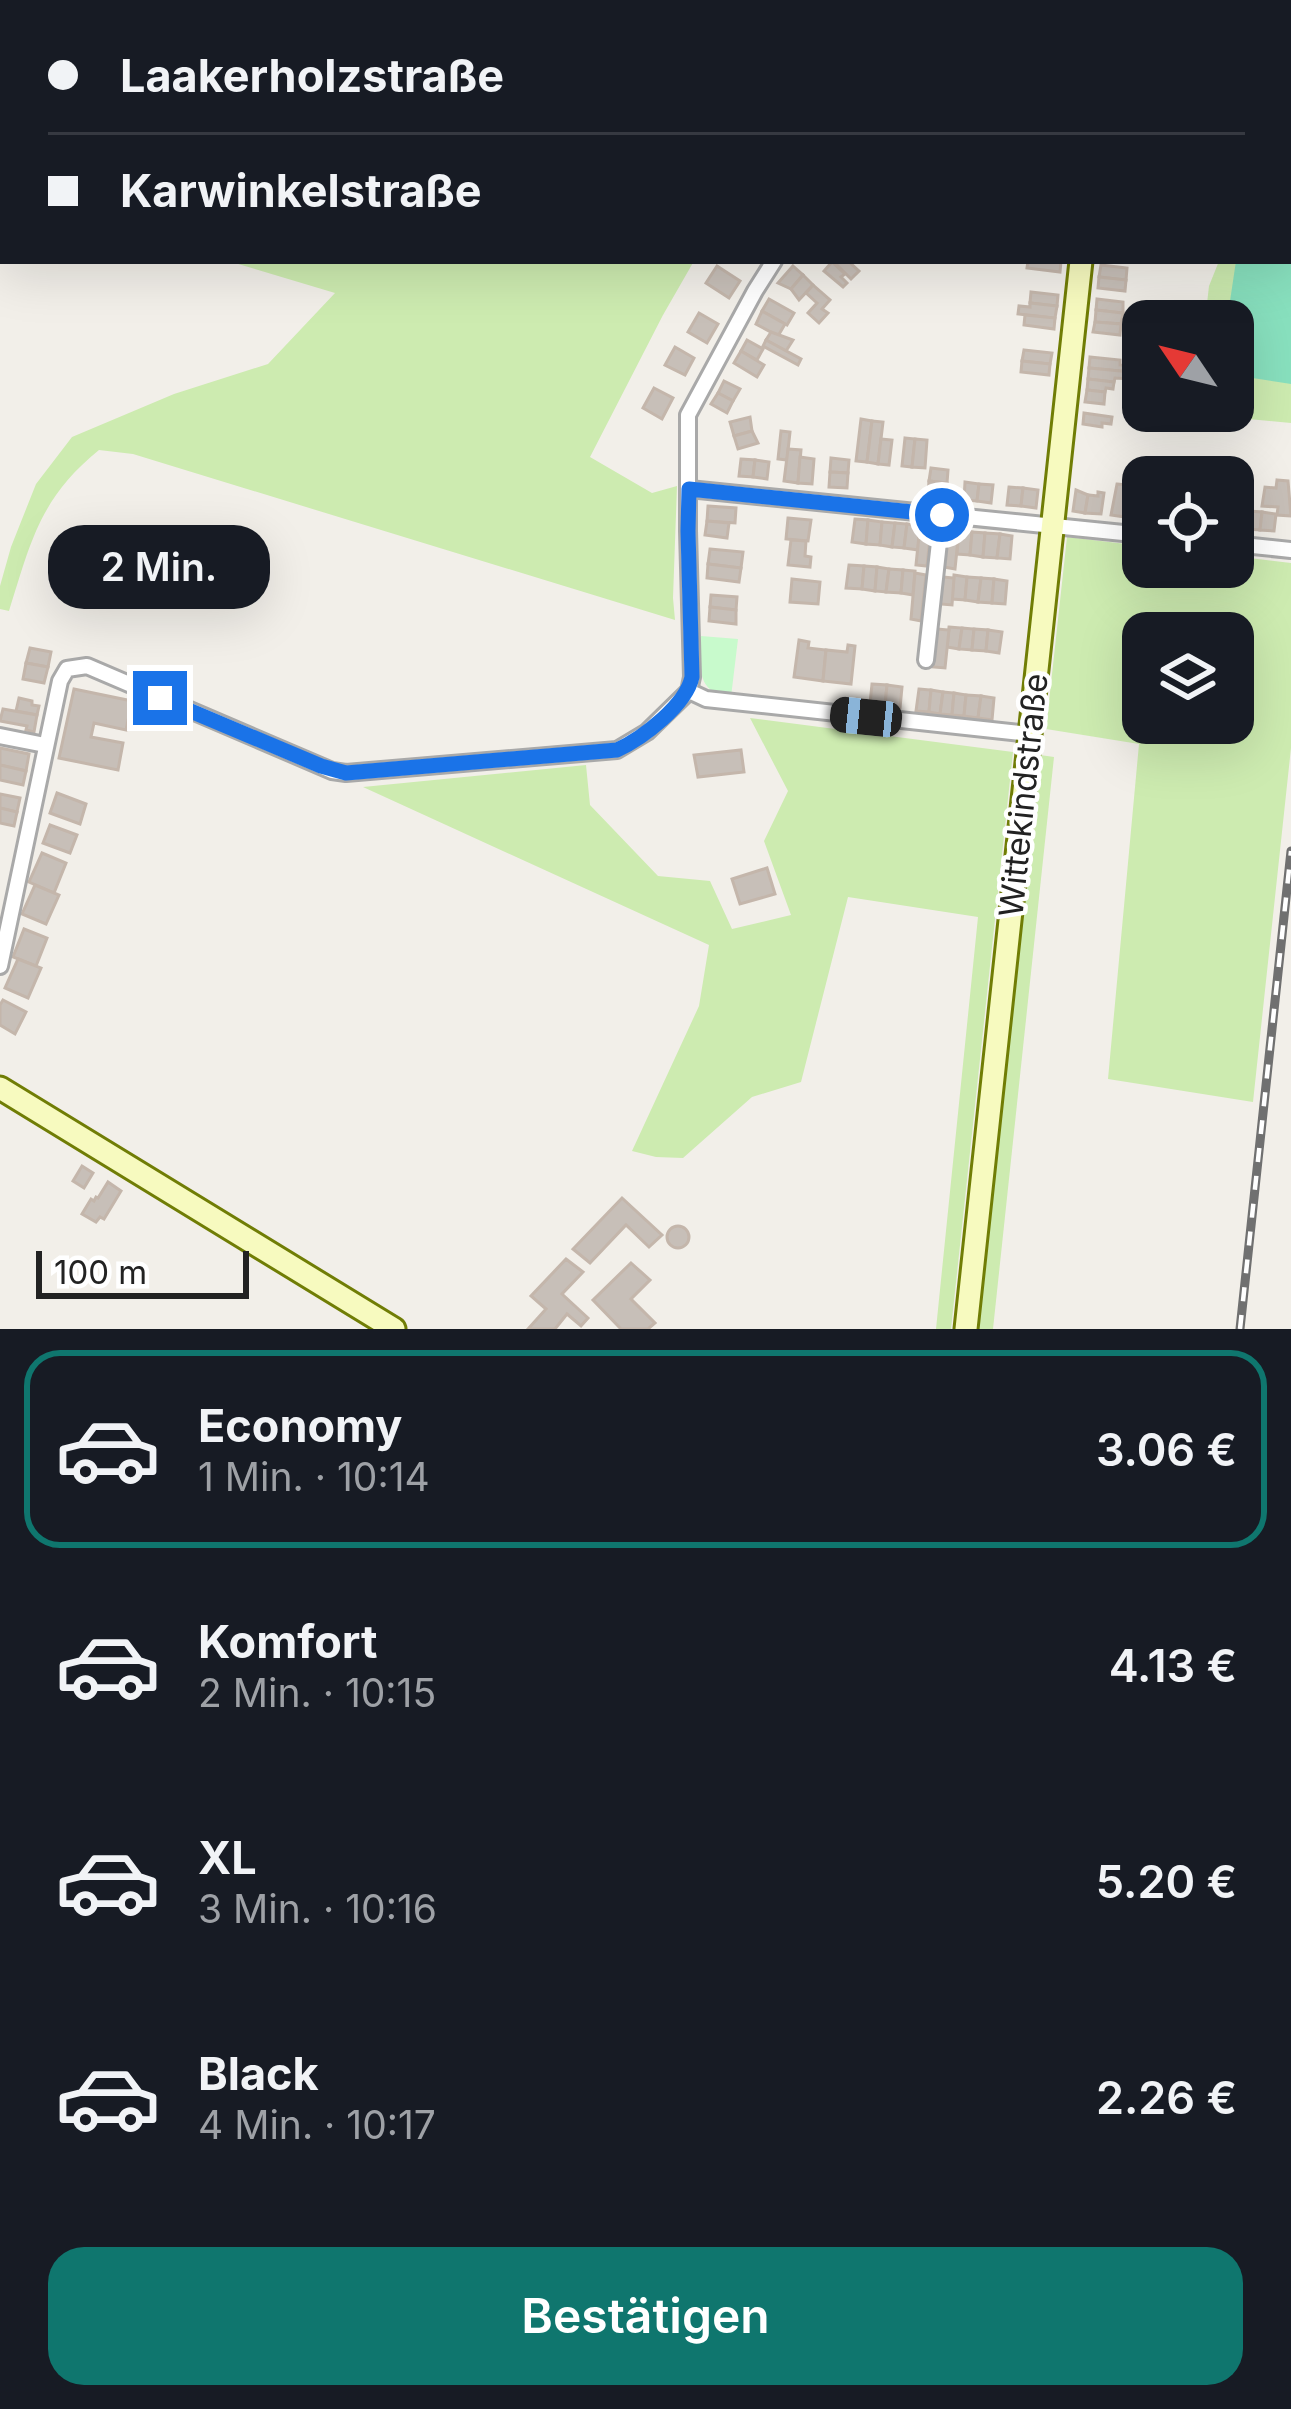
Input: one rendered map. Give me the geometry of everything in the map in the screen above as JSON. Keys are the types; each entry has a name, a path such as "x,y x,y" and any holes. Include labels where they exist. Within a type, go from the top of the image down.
{"main road":[{"name":"Wittekindstraße","path":"966,1329 1081,264"},
{"path":"0,1088 394,1329"}],"street":[{"path":"0,966 59,681 67,669 87,666 346,773 617,750 647,732 689,691 692,677 688,416 772,264"},
{"path":"689,489 1122,533"},
{"path":"926,660 942,515"},
{"path":"1254,546 1291,550"},
{"path":"689,691 706,699 1030,734"},
{"path":"0,736 45,746"}],"green space":[{"path":"238,264 692,264 590,457 652,493 677,486 675,620 133,454 99,450 50,504 9,611 0,609 0,586 11,547 36,484 72,437 174,394 268,364 335,293"},
{"path":"1218,264 1291,264 1291,423 1254,419 1254,300 1207,300"},
{"path":"1236,264 1291,264 1291,384 1254,378 1254,300 1230,300"},
{"path":"1067,537 1122,544 1122,588 1254,588 1254,559 1291,563 1291,748 1253,1102 1108,1079 1139,744 1254,744 1254,612 1122,612 1122,741 1046,729"},
{"path":"701,636 738,639 731,697 705,683"},
{"path":"750,718 1013,752 951,1329 936,1329 978,917 848,897 801,1082 752,1097 683,1158 656,1157 632,1151 699,1006 709,945 363,787 586,765 590,805 658,876 710,881 732,929 791,915 764,841 788,791"},
{"path":"1040,755 1054,757 993,1329 978,1329"}],"building":[{"path":"834,264 847,283 843,287 824,271"},
{"path":"836,264 851,264 859,271 851,279"},
{"path":"1028,264 1061,264 1060,272 1027,268"},
{"path":"1101,265 1127,268 1126,280 1099,277"},
{"path":"717,266 740,281 729,298 706,283"},
{"path":"793,266 803,275 791,289 778,283"},
{"path":"803,275 813,285 799,300 791,289"},
{"path":"1099,277 1126,280 1125,291 1098,288"},
{"path":"813,285 830,300 822,309 828,313 819,323 808,313 817,303 806,293"},
{"path":"1031,292 1058,295 1057,306 1030,303"},
{"path":"769,299 794,313 787,325 762,311"},
{"path":"1097,299 1122,302 1122,313 1096,310"},
{"path":"1030,303 1057,306 1055,318 1018,314 1019,306 1030,307"},
{"path":"1096,310 1122,313 1121,324 1095,322"},
{"path":"762,311 785,324 778,336 756,324"},
{"path":"699,313 718,324 707,343 688,332"},
{"path":"1025,315 1055,318 1054,329 1024,325"},
{"path":"1095,322 1121,324 1120,335 1093,332"},
{"path":"771,332 793,340 786,351 766,340"},
{"path":"747,340 763,349 757,360 741,351"},
{"path":"766,340 801,359 798,365 763,346"},
{"path":"675,347 694,358 685,375 665,365"},
{"path":"1024,350 1052,353 1050,364 1022,361"},
{"path":"741,351 764,365 757,377 734,363"},
{"path":"1090,357 1120,360 1122,371 1089,368"},
{"path":"1022,361 1050,364 1049,375 1021,372"},
{"path":"1089,368 1122,371 1122,378 1114,382 1088,379"},
{"path":"1088,379 1114,382 1113,389 1087,390"},
{"path":"724,381 740,389 733,401 718,393"},
{"path":"654,388 673,398 662,419 643,408"},
{"path":"1087,390 1105,392 1104,404 1085,402"},
{"path":"718,393 733,401 727,413 711,404"},
{"path":"1084,413 1112,417 1111,424 1083,424"},
{"path":"750,417 752,431 734,436 730,422"},
{"path":"861,419 872,421 867,462 856,461"},
{"path":"872,421 883,422 878,464 867,462"},
{"path":"752,431 758,443 738,449 734,436"},
{"path":"781,431 790,432 787,460 778,459"},
{"path":"905,438 915,439 912,467 902,466"},
{"path":"881,439 892,440 889,465 878,464"},
{"path":"915,439 927,440 925,468 912,467"},
{"path":"788,449 801,450 798,483 784,481"},
{"path":"800,457 814,459 812,484 798,483"},
{"path":"831,458 849,460 848,473 830,472"},
{"path":"741,459 755,460 753,477 739,476"},
{"path":"755,460 769,462 767,479 753,477"},
{"path":"931,468 948,470 947,483 929,481"},
{"path":"830,472 848,473 847,488 829,487"},
{"path":"1277,480 1288,481 1291,516 1277,515 1278,507 1262,506 1265,487 1276,488"},
{"path":"929,481 947,483 946,497 928,495"},
{"path":"965,482 979,484 977,501 964,500"},
{"path":"979,484 993,485 991,503 977,501"},
{"path":"1117,484 1122,484 1122,517 1111,515"},
{"path":"1009,487 1023,488 1021,506 1007,505"},
{"path":"1023,488 1038,490 1036,508 1021,506"},
{"path":"1076,490 1088,495 1085,513 1073,511"},
{"path":"1104,493 1101,514 1085,513 1088,495 1098,496"},
{"path":"708,506 736,508 735,523 707,521"},
{"path":"1254,511 1262,512 1260,530 1254,530"},
{"path":"1262,512 1276,514 1274,531 1260,530"},
{"path":"788,518 811,520 808,541 786,539"},
{"path":"855,519 868,520 866,544 852,542"},
{"path":"868,520 882,522 880,545 866,544"},
{"path":"707,521 729,523 727,538 705,535"},
{"path":"882,522 895,523 892,547 880,545"},
{"path":"895,523 907,524 904,548 892,547"},
{"path":"907,524 920,526 918,550 904,548"},
{"path":"920,526 931,527 927,566 916,565"},
{"path":"948,529 959,530 955,569 944,567"},
{"path":"959,530 972,532 970,555 957,554"},
{"path":"972,532 985,533 983,557 970,555"},
{"path":"985,533 1000,534 997,558 983,557"},
{"path":"1000,534 1012,536 1010,559 997,558"},
{"path":"791,540 806,541 810,567 788,565"},
{"path":"710,549 743,552 741,568 708,564"},
{"path":"708,564 741,568 739,582 707,578"},
{"path":"849,565 864,566 862,589 846,588"},
{"path":"864,566 877,567 875,591 862,589"},
{"path":"877,567 889,569 886,592 875,591"},
{"path":"889,569 903,570 901,593 886,592"},
{"path":"903,570 915,571 913,595 901,593"},
{"path":"915,573 926,575 921,621 911,619"},
{"path":"954,575 967,577 965,600 952,599"},
{"path":"943,577 954,578 952,605 940,604"},
{"path":"967,577 981,578 978,602 965,600"},
{"path":"981,578 994,579 992,603 978,602"},
{"path":"792,579 820,582 818,604 790,602"},
{"path":"994,579 1007,581 1005,604 992,603"},
{"path":"711,595 737,597 736,610 710,607"},
{"path":"710,607 736,610 736,624 709,621"},
{"path":"949,627 962,628 959,649 947,647"},
{"path":"962,628 974,629 972,650 959,649"},
{"path":"937,629 949,630 945,668 933,667"},
{"path":"974,629 988,630 986,651 972,650"},
{"path":"988,630 1002,632 999,653 986,651"},
{"path":"799,640 809,642 808,648 826,650 823,681 794,677"},
{"path":"848,645 855,646 851,684 823,681 826,650 847,652"},
{"path":"30,648 51,652 48,667 26,663"},
{"path":"26,663 48,667 44,683 23,679"},
{"path":"872,684 887,685 885,706 870,704"},
{"path":"887,685 902,687 900,708 885,706"},
{"path":"74,689 132,701 126,730 94,723 91,737 123,743 118,770 59,758"},
{"path":"919,689 931,690 929,712 916,711"},
{"path":"931,690 943,692 940,714 929,712"},
{"path":"943,692 954,693 952,715 940,714"},
{"path":"954,693 966,695 964,716 952,715"},
{"path":"966,695 981,696 978,718 964,716"},
{"path":"981,696 994,698 992,720 978,718"},
{"path":"19,698 39,706 37,715 16,711"},
{"path":"3,709 37,715 34,732 0,721"},
{"path":"0,748 29,754 26,771 0,765"},
{"path":"741,750 744,772 698,777 694,755"},
{"path":"0,765 26,771 23,785 0,780"},
{"path":"57,793 86,804 80,824 50,813"},
{"path":"0,794 20,798 17,812 0,808"},
{"path":"0,808 17,812 14,826 0,823"},
{"path":"50,825 77,835 70,853 43,843"},
{"path":"42,853 66,863 54,893 29,882"},
{"path":"767,868 775,894 740,904 732,879"},
{"path":"35,885 59,895 46,924 22,914"},
{"path":"24,929 47,938 36,966 13,957"},
{"path":"18,959 41,968 28,998 5,988"},
{"path":"3,1000 26,1012 15,1034 0,1025"},
{"path":"82,1166 93,1173 84,1188 73,1181"},
{"path":"108,1182 121,1191 104,1219 96,1222 82,1214"},
{"path":"622,1198 662,1235 649,1247 626,1225 590,1263 573,1249"},
{"path":"678,1226 689,1237 678,1248 667,1237"},
{"path":"566,1259 583,1272 562,1294 588,1318 581,1326 567,1314 555,1329 528,1329 546,1309 531,1296"},
{"path":"631,1263 650,1280 631,1299 655,1323 648,1329 621,1329 593,1300"}],"railway":[{"path":"1240,1329 1291,851"}],"route":[{"path":"160,698 346,773 617,750 647,732 689,691 689,489 942,515"}]}
